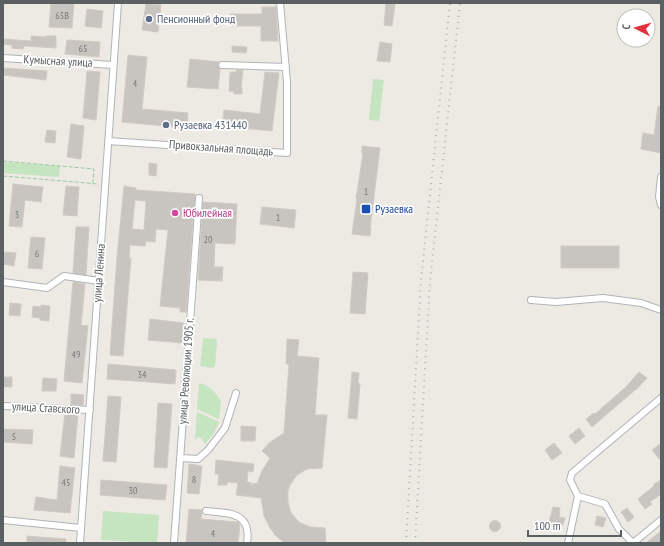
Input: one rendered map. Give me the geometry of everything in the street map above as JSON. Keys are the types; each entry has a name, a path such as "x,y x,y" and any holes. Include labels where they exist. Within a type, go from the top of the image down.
{"street":[{"name":"улица Ленина","path":"80,543 118,3"},
{"path":"222,65 286,67 280,3"},
{"name":"Кумысная улица","path":"3,58 113,65"},
{"name":"Привокзальная площадь","path":"108,141 287,153 286,67"},
{"path":"661,176 659,197 661,205"},
{"name":"улица Революции 1905 г.","path":"174,543 199,198"},
{"path":"3,282 47,288 64,276 99,280"},
{"path":"531,300 556,302 603,298 641,303 661,310"},
{"path":"180,458 198,459 208,450 225,428 236,393"},
{"path":"568,543 578,496 570,480 572,473 661,398"},
{"name":"улица Ставского","path":"3,406 90,410"},
{"path":"578,496 606,504 619,529 634,543 661,520"},
{"path":"206,511 228,513 240,517 247,526 247,543"},
{"path":"3,520 82,528"}],"path":[{"path":"3,161 94,168 93,183"},
{"path":"3,176 105,184"}],"green space":[{"path":"373,79 384,80 379,121 369,120"},
{"path":"3,162 60,166 59,177 3,173"},
{"path":"204,338 216,339 217,342 215,366 213,368 200,366"},
{"path":"199,383 212,389 221,401 219,419 197,409"},
{"path":"197,412 219,422 214,433 205,444 201,438 198,437 195,440"},
{"path":"103,511 159,515 157,543 101,540"}],"building":[{"path":"51,3 74,3 72,28 49,27"},
{"path":"146,3 161,5 158,32 142,30"},
{"path":"386,3 395,4 392,26 384,25"},
{"path":"262,7 276,7 278,41 261,41 261,26 230,26 230,14 262,14"},
{"path":"87,9 103,11 101,28 85,26"},
{"path":"31,36 56,36 56,48 24,46 23,49 12,48 12,45 3,44 3,39 31,41"},
{"path":"67,40 100,42 99,57 65,54"},
{"path":"380,42 392,44 390,62 377,61"},
{"path":"232,46 247,47 246,53 232,52"},
{"path":"128,55 147,57 142,109 188,113 187,128 122,122"},
{"path":"190,59 219,62 218,64 220,69 218,89 187,87"},
{"path":"3,68 47,71 46,80 3,75"},
{"path":"236,70 243,70 241,88 242,94 234,94 234,92 229,91 230,72 236,72"},
{"path":"87,71 100,72 96,120 83,118"},
{"path":"265,72 279,73 272,131 222,126 224,110 260,114"},
{"path":"658,106 661,107 661,153 641,149 643,133 654,135"},
{"path":"71,124 84,126 81,159 67,157"},
{"path":"47,130 56,131 55,143 45,142"},
{"name":"Рузаевка","path":"362,146 380,148 370,236 352,234 363,154"},
{"path":"149,163 157,164 156,176 149,175"},
{"path":"13,184 43,187 41,202 25,200 22,227 9,226"},
{"path":"66,186 79,187 77,216 63,215"},
{"path":"124,186 136,188 136,190 195,194 186,312 180,312 180,308 160,306 168,230 156,229 155,242 146,241 145,246 130,245 129,258 131,258 123,356 110,355","holes":["135,200 146,201 144,230 132,229"]},
{"path":"203,202 237,204 235,244 215,243 214,267 223,267 222,281 198,280"},
{"path":"262,207 296,210 294,228 260,224"},
{"path":"76,227 89,227 86,275 73,273"},
{"path":"31,237 45,238 42,269 28,268"},
{"path":"561,246 619,246 619,268 561,268"},
{"path":"4,252 16,253 14,266 3,264"},
{"path":"353,272 368,273 365,314 350,313"},
{"path":"73,282 85,284 81,325 88,326 82,383 64,381"},
{"path":"10,303 21,304 20,316 9,315"},
{"path":"41,305 50,306 49,321 32,317 33,306 41,307"},
{"path":"150,319 184,323 182,343 148,340"},
{"path":"287,339 299,340 297,356 319,358 315,415 327,415 322,468 307,469 297,475 288,490 288,502 291,513 299,522 310,527 325,528 326,543 284,543 275,535 269,526 264,516 261,498 236,495 238,483 227,482 227,485 218,485 219,474 215,474 216,460 254,464 253,472 248,471 247,482 252,483 251,487 254,483 257,484 262,471 270,458 262,451 269,443 284,433 289,364 286,364"},
{"path":"108,364 176,370 175,384 107,379"},
{"path":"352,372 359,373 358,383 360,384 357,419 348,418"},
{"path":"639,372 647,378 636,390 592,427 586,419 594,413 595,414 626,387"},
{"path":"3,377 12,377 12,387 3,387"},
{"path":"43,378 57,379 56,391 42,391"},
{"path":"71,394 84,395 83,405 71,405"},
{"path":"108,396 121,397 116,462 103,461"},
{"path":"158,403 172,404 167,468 154,467"},
{"path":"65,413 78,414 74,458 60,456"},
{"path":"241,426 256,427 255,441 241,441"},
{"path":"579,428 585,436 575,444 569,436"},
{"path":"3,429 33,430 32,444 3,442"},
{"path":"554,443 562,453 552,460 545,450"},
{"path":"661,443 661,461 652,450"},
{"path":"189,464 202,466 199,494 187,493"},
{"path":"60,466 75,468 70,513 34,510 36,497 57,500"},
{"path":"101,480 167,485 165,500 100,495"},
{"path":"661,480 661,494 650,502 652,504 645,509 638,499 654,486 654,484"},
{"path":"553,507 560,508 559,517 565,518 563,525 549,522"},
{"path":"627,508 634,517 628,522 621,512"},
{"path":"189,509 202,510 201,519 238,522 240,524 238,543 186,543"},
{"path":"597,516 606,518 603,527 595,525"},
{"path":"495,520 499,522 501,526 499,530 495,532 491,530 489,526 491,522"},
{"path":"661,531 661,543 646,543"},
{"path":"27,536 66,539 66,543 27,543"}],"railway":[{"path":"406,543 421,280 450,3"},
{"path":"415,543 430,281 460,3"}],"place":[{"name":"Пенсионный фонд","path":"149,19"},
{"name":"Рузаевка 431440","path":"166,125"},
{"name":"Рузаевка","path":"366,209"},
{"name":"Юбилейная","path":"175,213"}]}
